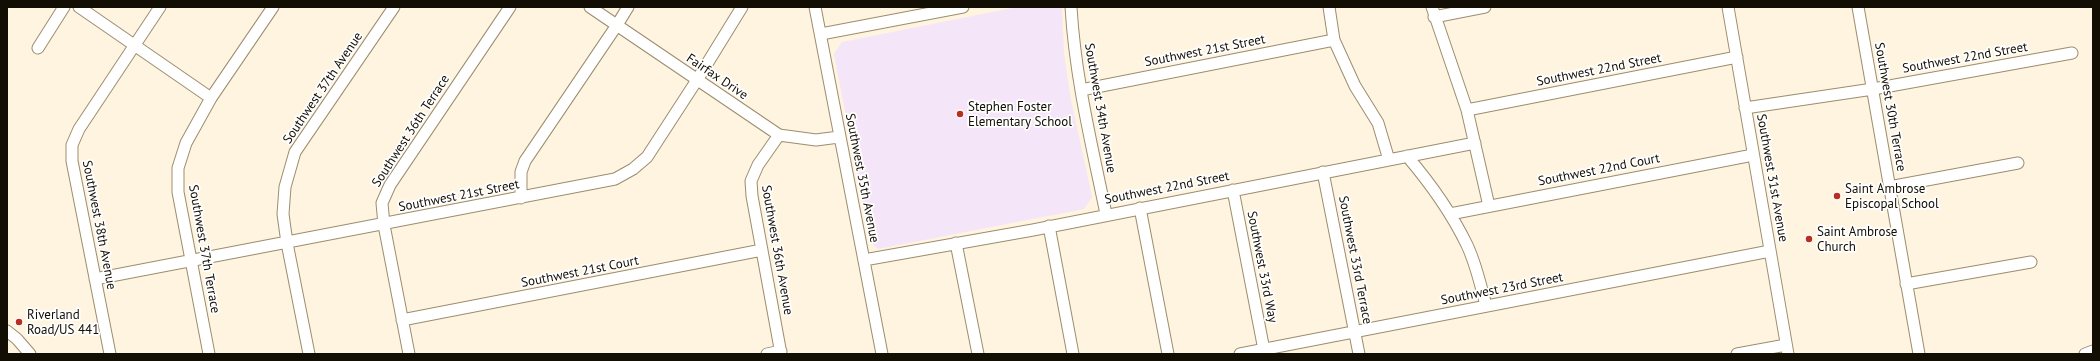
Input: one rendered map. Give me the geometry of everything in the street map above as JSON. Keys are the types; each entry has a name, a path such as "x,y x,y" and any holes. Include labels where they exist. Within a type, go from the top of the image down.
{"street":[{"path":"38,48 64,7"},
{"path":"79,7 211,98"},
{"name":"Southwest 38th Avenue","path":"110,354 72,161 72,145 79,129 160,7"},
{"name":"Southwest 37th Terrace","path":"209,354 190,262 178,192 178,168 186,143 211,98 273,7"},
{"name":"Southwest 37th Avenue","path":"309,354 287,243 283,214 285,187 295,152 394,7"},
{"name":"Southwest 36th Terrace","path":"409,354 384,225 382,203 390,185 510,7"},
{"name":"Fairfax Drive","path":"590,7 779,134 816,140 839,137"},
{"path":"521,198 521,172 525,161 628,7"},
{"name":"Southwest 21st Street","path":"95,279 384,225 615,179 633,169 647,157 742,7"},
{"name":"Southwest 35th Avenue","path":"815,7 882,354"},
{"path":"821,34 963,7"},
{"name":"Southwest 34th Avenue","path":"1071,7 1072,34 1081,90 1106,214"},
{"path":"1329,7 1334,40 1355,86 1378,123 1389,160"},
{"path":"1484,7 1433,12 1467,110 1489,206"},
{"name":"Southwest 31st Avenue","path":"1728,7 1787,349"},
{"name":"Southwest 30th Terrace","path":"1858,7 1919,354"},
{"name":"Southwest 21st Street","path":"1081,90 1334,40"},
{"name":"Southwest 22nd Street","path":"1746,108 1873,89 2072,53"},
{"name":"Southwest 22nd Street","path":"1467,110 1737,57"},
{"name":"Southwest 36th Avenue","path":"779,134 758,165 751,181 752,196 781,353"},
{"name":"Southwest 22nd Street","path":"864,260 1049,226 1475,143"},
{"name":"Southwest 22nd Court","path":"1450,214 1753,155"},
{"path":"1407,156 1430,184 1450,214 1467,245 1475,264 1486,306"},
{"path":"1889,187 2018,163"},
{"name":"Southwest 33rd Terrace","path":"1323,172 1359,354"},
{"name":"Southwest 33rd Way","path":"1233,190 1264,350"},
{"path":"1140,208 1168,354"},
{"path":"1049,226 1073,354"},
{"path":"956,243 978,354"},
{"name":"Southwest 21st Court","path":"402,320 762,250"},
{"name":"Southwest 23rd Street","path":"1240,354 1770,251"},
{"path":"1906,284 2031,262"},
{"path":"7,331 17,339 30,354"},
{"path":"1737,354 1787,349"},
{"path":"2084,354 2093,351"},
{"path":"767,354 781,353"}],"shaded area":[{"name":"Stephen Foster Elementary School","path":"1017,7 1062,7 1064,53 1070,95 1092,197 1084,209 878,249 870,242 834,54 842,42"}],"place":[{"name":"Stephen Foster Elementary School","path":"960,114"},
{"name":"Saint Ambrose Episcopal School","path":"1837,196"},
{"name":"Saint Ambrose Church","path":"1809,239"},
{"name":"Riverland Road/US 441","path":"19,322"}]}
